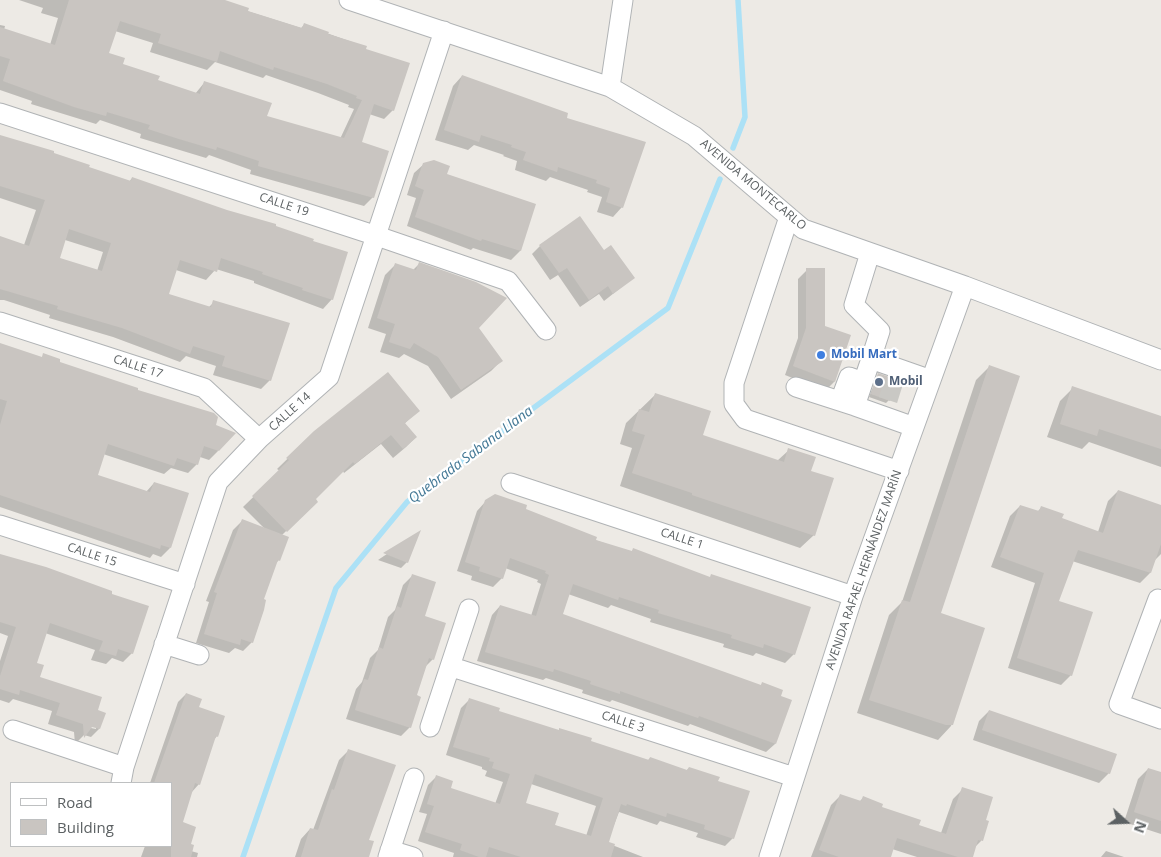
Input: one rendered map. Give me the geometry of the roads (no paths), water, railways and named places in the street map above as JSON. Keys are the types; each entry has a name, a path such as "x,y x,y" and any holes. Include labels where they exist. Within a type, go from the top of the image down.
{"street":[{"name":"AVENIDA MONTECARLO","path":"349,0 610,87 694,136 803,229 965,286 1161,360"},
{"path":"610,87 623,0"},
{"name":"CALLE 14","path":"123,775 218,482 259,439 329,377 444,31"},
{"name":"CALLE 19","path":"0,113 377,236 508,281 546,330"},
{"path":"789,217 734,383 734,404 745,419 899,471"},
{"path":"848,404 863,382 880,330 854,305 870,253"},
{"name":"AVENIDA RAFAEL HERNÁNDEZ MARÍN","path":"769,857 853,596 965,286"},
{"name":"CALLE 17","path":"0,322 204,388 259,439"},
{"path":"872,358 897,373 931,380"},
{"path":"796,387 848,404 885,408 914,427"},
{"name":"CALLE 1","path":"511,483 853,596"},
{"name":"CALLE 15","path":"0,525 184,584"},
{"path":"1161,600 1158,599 1119,704 1161,719"},
{"path":"430,728 470,609"},
{"path":"164,644 199,655"},
{"name":"CALLE 3","path":"452,667 794,777"},
{"path":"13,730 123,775"},
{"path":"413,857 389,853 414,778"}],"waterway":[{"name":"Quebrada Sabana Llana","path":"733,148 745,117 738,0"},
{"name":"Quebrada Sabana Llana","path":"243,857 336,588 407,502 668,308 720,179"}],"tunnel":[{"path":"888,400 895,378"}],"place":[{"name":"Mobil Mart","path":"821,355"},
{"name":"Mobil","path":"879,382"}]}
